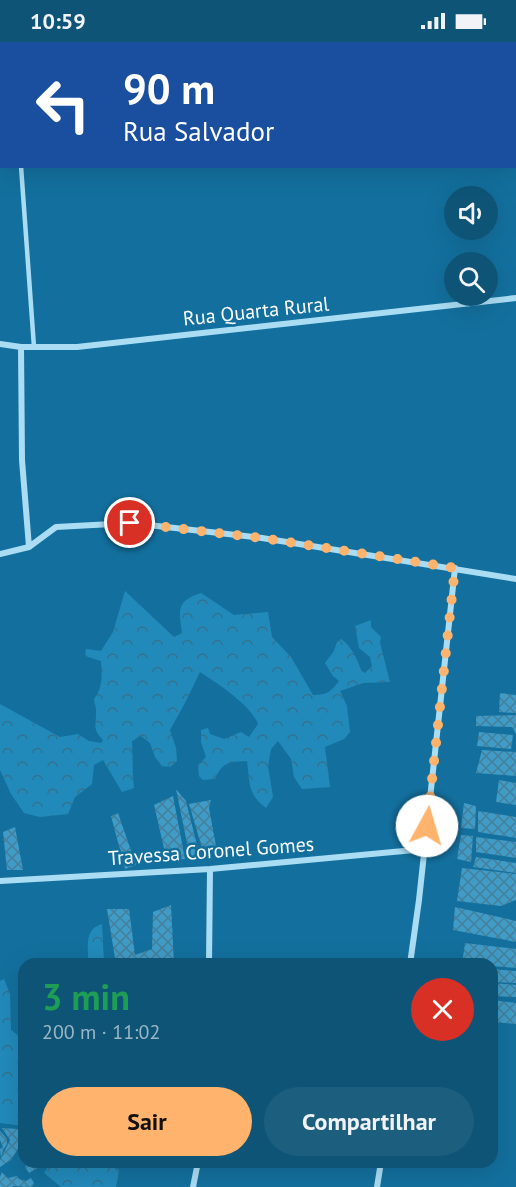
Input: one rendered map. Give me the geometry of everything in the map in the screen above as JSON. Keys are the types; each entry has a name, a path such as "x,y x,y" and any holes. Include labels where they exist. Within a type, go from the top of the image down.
{"street":[{"name":"Rua Quarta Rural","path":"0,344 21,348 77,347 516,298"},
{"path":"21,348 22,460 29,547"},
{"path":"0,554 29,547 56,527 130,523 262,538 516,579"},
{"path":"411,958 425,849 455,568"},
{"name":"Travessa Coronel Gomes","path":"0,881 210,869 425,849"},
{"path":"209,958 210,869"},
{"path":"193,1187 197,1168"},
{"path":"377,1187 380,1168"}],"lane":[{"path":"21,168 34,347"}],"green space":[{"path":"125,591 174,637 182,633 180,612 183,603 201,593 234,615 268,612 272,637 291,657 313,695 328,692 339,681 325,663 341,639 348,645 361,670 365,673 372,666 370,657 359,648 355,626 371,620 371,627 381,637 380,643 390,682 363,683 340,691 347,706 350,732 344,739 325,747 330,787 302,789 294,777 291,759 278,741 271,749 268,766 273,797 266,808 252,793 247,761 227,764 220,769 215,779 203,780 199,776 198,765 206,757 201,742 201,730 208,728 210,734 224,739 241,732 249,737 258,724 241,702 200,672 170,730 176,748 177,761 170,767 162,766 155,757 150,743 141,736 132,741 134,788 122,792 103,760 94,765 92,784 75,797 68,814 40,817 24,813 11,794 0,770 0,704 60,737 78,734 89,741 101,743 103,740 96,729 94,699 102,676 101,661 85,656 86,649 101,651 113,632"},
{"path":"102,924 104,958 88,958 90,934"},
{"path":"4,979 10,994 11,1030 18,1035 18,1125 0,1123 0,981"},
{"path":"47,1168 116,1168 119,1170 116,1187 61,1187 44,1173"}],"building":[{"path":"500,693 516,695 516,713 499,712"},
{"path":"516,715 516,734 512,727 476,726 476,716"},
{"path":"479,732 513,735 511,749 477,746"},
{"path":"482,750 516,752 516,776 476,773"},
{"path":"499,780 516,783 516,805 496,802"},
{"path":"176,789 186,801 200,857 190,858"},
{"path":"173,796 185,859 167,861 154,805"},
{"path":"211,800 209,808 216,846 202,848 189,804"},
{"path":"464,803 476,806 475,829 461,828"},
{"path":"478,811 516,817 516,838 478,832"},
{"path":"118,813 136,865 125,869 111,816"},
{"path":"15,827 23,870 7,870 3,832"},
{"path":"461,835 473,836 471,862 457,859"},
{"path":"476,837 516,842 516,858 476,852"},
{"path":"476,857 516,863 516,873 473,867"},
{"path":"462,868 516,874 516,900 501,906 457,901"},
{"path":"171,905 174,958 115,958 107,909 129,909 135,955 152,949 153,912"},
{"path":"455,907 516,921 516,942 453,930"},
{"path":"465,943 516,949 516,968 498,966 498,958 463,958"},
{"path":"498,970 516,971 516,983 498,982"},
{"path":"498,984 516,985 516,997 498,996"},
{"path":"498,1001 516,1003 516,1024 498,1022"},
{"path":"2,1128 18,1129 18,1148 11,1160 0,1167 0,1160 10,1140"},
{"path":"0,1131 7,1139 1,1158 0,1149 3,1147"},
{"path":"26,1168 37,1168 29,1173"},
{"path":"2,1172 8,1178 17,1176 26,1181 31,1178 34,1183 32,1187 0,1187"}],"route":[{"path":"130,523 262,538 455,568 427,826"}]}
